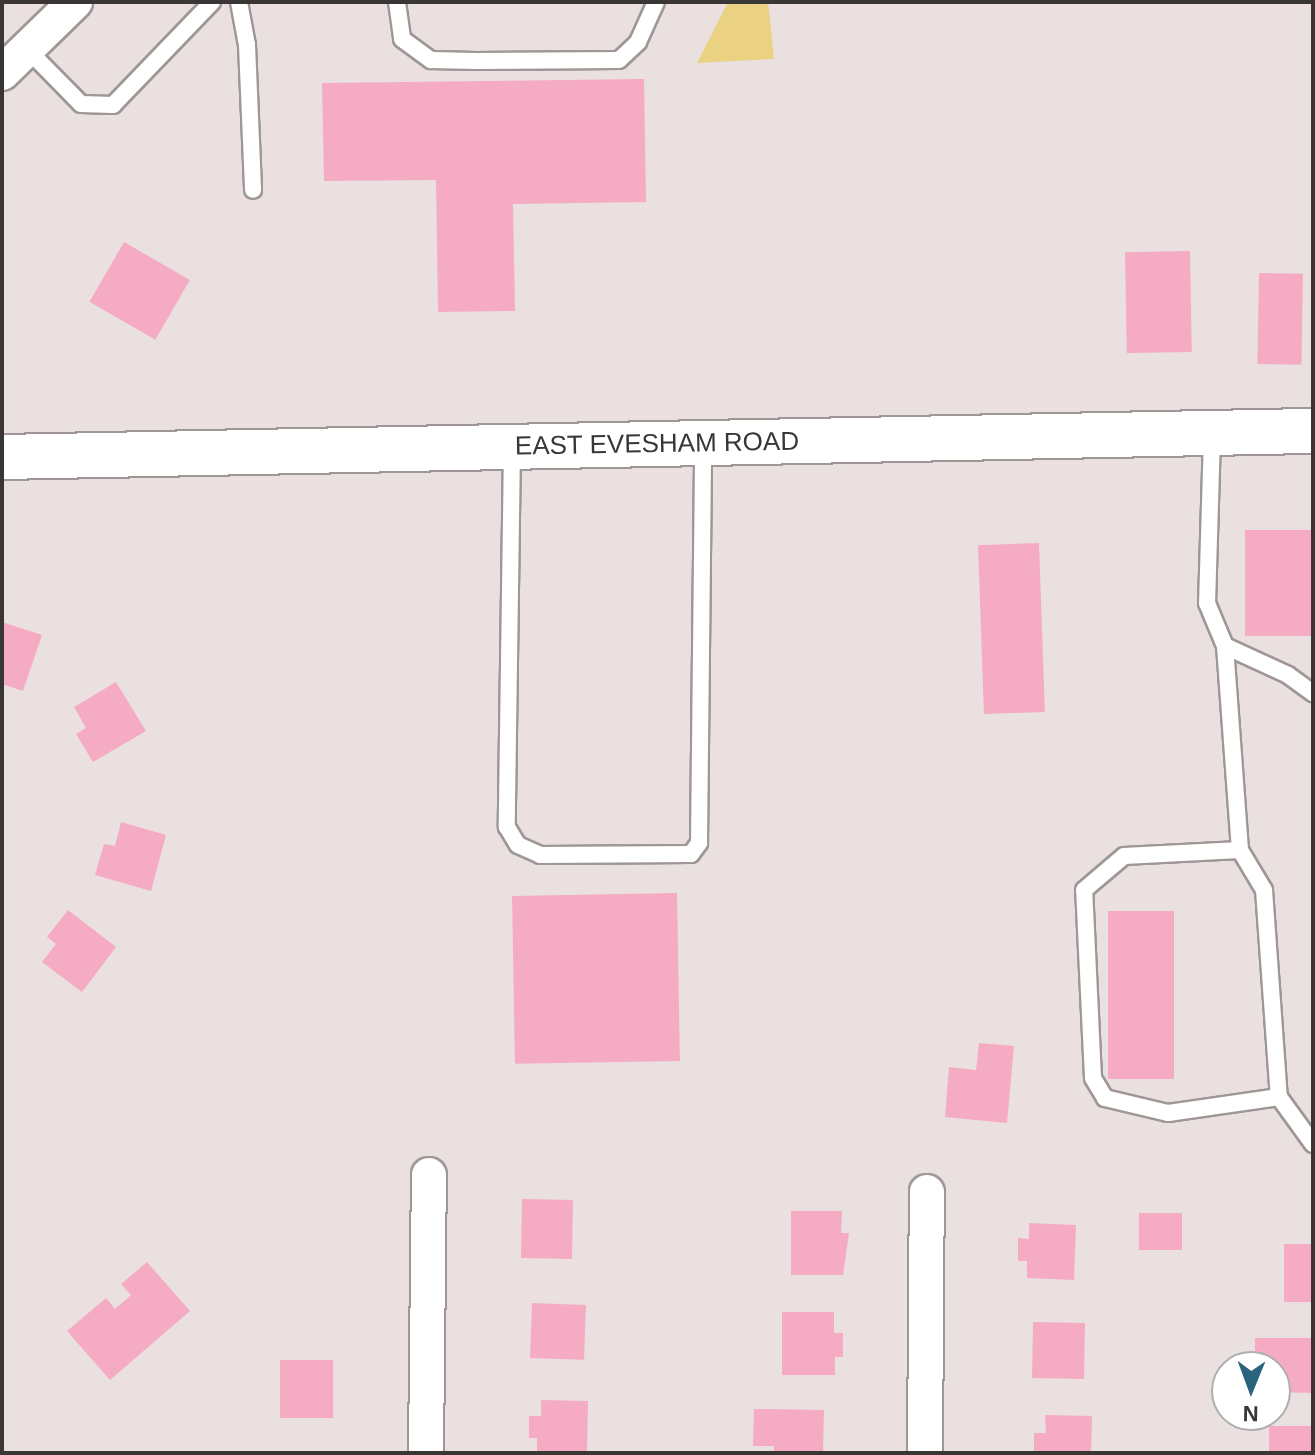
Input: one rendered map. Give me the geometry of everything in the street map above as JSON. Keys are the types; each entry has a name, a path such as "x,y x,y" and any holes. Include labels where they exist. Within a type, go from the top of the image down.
{"main road":[{"name":"EAST EVESHAM ROAD","path":"2,457 1313,431"}],"street":[{"path":"2,73 75,2"},
{"path":"426,1453 429,1175"},
{"path":"925,1453 927,1192"}],"lane":[{"path":"27,49 81,104 113,105 212,2"},
{"path":"239,2 247,45 253,190"},
{"path":"397,2 402,39 431,60 476,61 619,60 638,42 656,2"},
{"path":"1212,433 1207,603 1225,646 1240,850 1264,890 1262,919 1279,1097 1311,1144"},
{"path":"512,447 507,827 518,845 540,855 691,854 699,843 703,443"},
{"path":"1225,646 1288,675 1313,693"},
{"path":"1240,850 1124,856 1084,890 1093,1078 1105,1098 1168,1113 1279,1097"}],"shaded area":[{"path":"728,2 768,2 774,59 697,63"}],"building":[{"path":"644,79 646,202 513,204 515,311 438,312 436,180 324,181 322,83"},
{"path":"124,242 190,280 155,340 90,302"},
{"path":"1190,251 1192,352 1127,353 1125,252"},
{"path":"1259,273 1303,274 1301,365 1257,364"},
{"path":"1245,530 1313,530 1313,636 1245,636"},
{"path":"1039,543 1045,712 984,714 978,545"},
{"path":"2,622 42,635 23,691 2,684"},
{"path":"116,682 146,731 93,762 76,734 86,728 74,707"},
{"path":"121,822 166,835 151,891 95,875 104,844 115,846"},
{"path":"677,893 680,1061 515,1064 512,896"},
{"path":"68,910 116,947 82,992 42,962 56,944 47,937"},
{"path":"1108,911 1174,911 1174,1079 1108,1079"},
{"path":"979,1043 1014,1046 1007,1123 945,1117 949,1067 976,1070"},
{"path":"522,1199 573,1200 572,1259 521,1258"},
{"path":"791,1211 842,1211 841,1233 849,1233 843,1275 791,1275"},
{"path":"1139,1213 1182,1213 1182,1250 1139,1250"},
{"path":"1029,1223 1076,1225 1074,1280 1027,1278 1027,1261 1018,1261 1018,1238 1029,1239"},
{"path":"1284,1244 1313,1244 1313,1302 1284,1302"},
{"path":"147,1262 190,1311 110,1380 67,1331 106,1298 115,1309 131,1295 121,1284"},
{"path":"532,1303 586,1305 584,1360 530,1358"},
{"path":"782,1312 834,1312 834,1333 843,1333 843,1357 835,1357 835,1375 782,1375"},
{"path":"1033,1322 1085,1323 1084,1379 1032,1378"},
{"path":"1255,1338 1313,1338 1313,1393 1291,1392 1291,1351 1255,1351"},
{"path":"280,1360 333,1360 333,1418 280,1418"},
{"path":"541,1400 588,1401 587,1453 537,1453 537,1438 529,1438 529,1416 541,1416"},
{"path":"754,1409 824,1410 823,1453 774,1453 774,1446 753,1446"},
{"path":"1045,1415 1092,1416 1091,1453 1034,1453 1034,1433 1046,1433"},
{"path":"1291,1426 1313,1426 1313,1453 1269,1453 1269,1431 1291,1431"}]}
